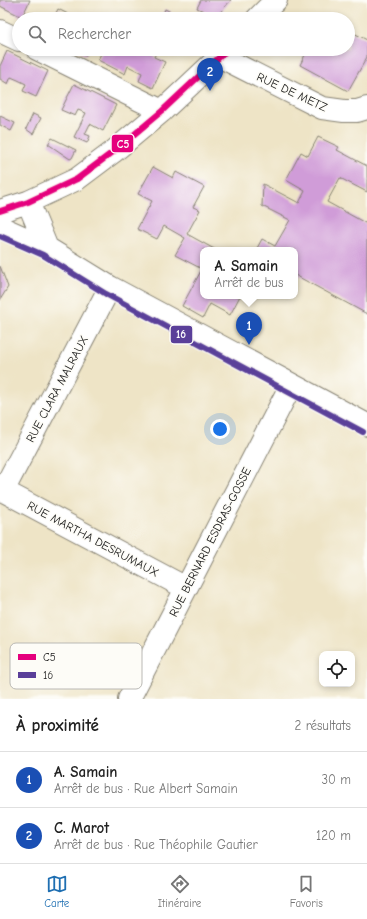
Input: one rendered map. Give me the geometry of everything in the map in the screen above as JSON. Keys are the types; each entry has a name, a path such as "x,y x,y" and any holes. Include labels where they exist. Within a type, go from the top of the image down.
{"street":[{"path":"264,12 276,0"},
{"path":"0,31 12,37"},
{"path":"51,56 162,111"},
{"path":"0,211 28,202 77,179 113,152 162,111 221,56"},
{"name":"RUE DE METZ","path":"229,56 322,108 344,111 357,111 367,108"},
{"path":"28,202 46,248"},
{"path":"0,227 46,248 110,287 367,425"},
{"name":"RUE CLARA MALRAUX","path":"2,490 110,287"},
{"name":"RUE BERNARD ESDRAS-GOSSE","path":"142,674 291,385"},
{"name":"RUE MARTHA DESRUMAUX","path":"2,490 186,588"},
{"name":"RUE BERNARD ESDRAS-GOSSE","path":"129,699 134,689"}],"building":[{"path":"0,0 30,0 24,12 12,12 0,6"},
{"path":"201,0 231,0 220,12 205,12 197,8"},
{"path":"58,9 64,12 56,12"},
{"path":"165,9 171,12 164,12"},
{"path":"355,34 367,40 367,57 348,91 300,65 304,56 355,56"},
{"path":"7,51 12,53 12,56 17,56 48,71 36,97 23,91 26,84 18,80 11,77 8,84 0,79 0,66"},
{"path":"100,56 154,56 165,62 153,88 139,81 142,73 128,66 125,74 98,60"},
{"path":"74,84 116,105 103,131 90,124 85,134 90,136 87,143 74,137 86,113 78,110 75,116 61,110"},
{"path":"33,114 41,118 33,134 26,129"},
{"path":"0,116 15,123 11,131 0,125"},
{"path":"318,137 339,147 337,150 367,166 367,192 340,178 327,202 367,224 367,314 298,277 298,247 258,247 262,239 275,246 290,220 262,206 263,184 299,203 305,191 286,180 301,152 308,156"},
{"path":"52,138 76,150 72,158 70,159 48,144"},
{"path":"153,167 173,178 176,172 204,187 193,207 200,210 187,234 211,247 200,247 200,268 175,255 185,238 164,226 157,239 137,229 152,201 138,194"},
{"path":"0,266 8,287 0,300"},
{"path":"200,273 200,299 238,299 230,315 210,304 203,318 182,306"}],"transit line":[{"name":"C5","path":"0,211 28,202 77,179 113,152 162,111 221,56"},
{"name":"16","path":"0,236 43,255 106,294 363,432"}],"place":[{"name":"C. Marot","path":"210,91"},
{"name":"A. Samain","path":"249,345"}]}
